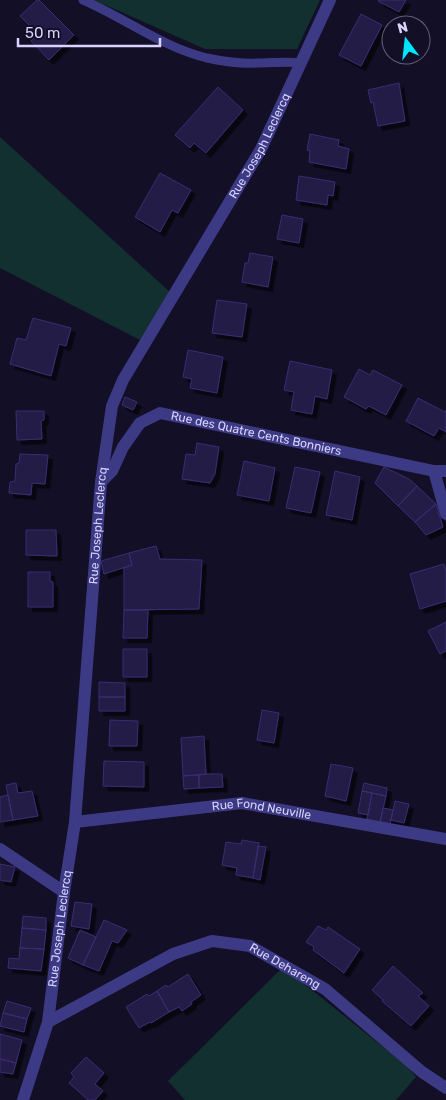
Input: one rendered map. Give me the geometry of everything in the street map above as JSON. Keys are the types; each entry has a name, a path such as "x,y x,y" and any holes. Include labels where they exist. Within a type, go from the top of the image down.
{"street":[{"name":"Rue Joseph Leclercq","path":"24,1100 48,1022 64,892 75,822 101,482 112,406 123,380 261,149 330,0"},
{"name":"Rue des Quatre Cents Bonniers","path":"101,482 112,471 123,446 140,423 160,413 440,471"},
{"path":"440,471 446,514"},
{"name":"Rue Fond Neuville","path":"75,822 242,804 446,839"},
{"path":"0,849 64,892"},
{"name":"Rue Dehareng","path":"48,1022 173,954 212,941 250,946 325,989 422,1072 446,1088"}],"lane":[{"path":"83,0 100,7 155,38 208,58 255,63 286,61 302,63"}],"green space":[{"path":"94,0 320,0 297,49 205,49"},
{"path":"0,137 171,293 140,340 0,268"},
{"path":"283,967 407,1066 416,1077 396,1100 185,1100 168,1081"}],"building":[{"path":"37,0 74,35 49,60 31,41 38,34 20,16"},
{"path":"379,0 406,0 399,12"},
{"path":"361,14 381,24 361,66 339,55"},
{"path":"399,83 405,121 378,126 373,102 371,103 368,90"},
{"path":"218,87 243,110 206,153 194,143 190,148 175,135"},
{"path":"310,134 339,140 338,146 349,149 346,169 309,162 310,151 307,150"},
{"path":"160,173 191,190 178,213 172,210 160,232 135,217"},
{"path":"299,176 335,182 333,196 328,195 327,205 296,200"},
{"path":"282,215 303,219 299,243 277,239"},
{"path":"250,253 273,257 268,287 242,282 245,263 248,263"},
{"path":"217,300 247,304 242,337 212,333"},
{"path":"33,318 71,328 66,346 59,344 51,376 10,364 17,338 26,340"},
{"path":"188,350 223,357 217,393 190,388 192,379 183,377"},
{"path":"290,361 332,370 327,399 315,396 312,414 291,410 294,392 284,390"},
{"path":"359,369 370,375 373,370 402,385 386,415 369,406 366,409 344,397"},
{"path":"125,397 137,402 133,410 122,405"},
{"path":"418,398 445,412 446,410 446,432 439,428 434,436 406,421"},
{"path":"16,411 44,411 44,420 41,421 42,439 17,440"},
{"path":"197,443 219,447 215,474 210,483 182,479 186,454 195,455"},
{"path":"20,454 48,455 45,484 32,483 31,495 9,493 10,482 15,481 16,464 19,463"},
{"path":"244,461 275,468 269,501 237,495"},
{"path":"295,467 320,472 311,513 286,508"},
{"path":"384,467 409,479 417,486 398,506 375,483"},
{"path":"335,471 360,477 352,520 326,515"},
{"path":"417,486 436,504 415,522 398,506"},
{"path":"436,504 443,527 426,535 415,522"},
{"path":"26,530 56,530 57,556 26,555"},
{"path":"156,546 160,559 202,560 199,609 124,610 124,568 132,565 129,553"},
{"path":"129,553 132,565 104,574 101,561"},
{"path":"444,564 446,571 446,601 420,609 410,574"},
{"path":"28,572 50,572 50,581 53,582 53,607 28,607"},
{"path":"124,610 148,610 147,638 123,638"},
{"path":"446,622 446,651 440,654 428,631"},
{"path":"123,649 147,649 147,677 123,677"},
{"path":"99,682 125,683 125,697 99,697"},
{"path":"99,697 125,697 125,711 99,711"},
{"path":"262,710 279,713 274,743 257,740"},
{"path":"110,720 138,721 137,746 109,746"},
{"path":"204,736 206,774 183,776 181,738"},
{"path":"104,761 144,762 144,787 103,786"},
{"path":"331,764 353,768 346,801 325,796"},
{"path":"222,774 223,787 199,788 199,775"},
{"path":"199,775 199,788 184,789 183,776"},
{"path":"16,783 18,793 32,791 38,816 13,820 6,785"},
{"path":"364,783 387,788 386,796 362,791"},
{"path":"362,791 372,793 368,815 358,813"},
{"path":"372,793 386,796 380,822 367,819"},
{"path":"8,795 13,820 0,822 0,797"},
{"path":"395,801 409,804 404,823 391,820"},
{"path":"383,808 393,810 390,824 380,822"},
{"path":"242,840 259,843 253,878 236,875 237,868 222,865 226,842 241,844"},
{"path":"258,846 266,847 260,880 253,878"},
{"path":"0,864 15,867 11,882 0,880"},
{"path":"75,902 92,904 89,929 71,926"},
{"path":"23,916 46,918 46,930 22,928"},
{"path":"104,920 127,930 118,943 112,941 99,971 83,965"},
{"path":"318,926 326,930 328,927 360,949 344,973 313,950 314,947 306,942"},
{"path":"22,928 46,930 44,949 20,948"},
{"path":"80,930 96,937 83,965 68,958"},
{"path":"20,948 44,949 41,971 8,968 9,958 19,959"},
{"path":"393,966 423,993 418,996 429,1006 411,1026 372,990"},
{"path":"188,974 201,995 182,1011 179,1007 169,1012 157,991 166,985 168,987"},
{"path":"157,991 169,1012 139,1028 126,1007 147,994 149,996"},
{"path":"7,1001 31,1008 27,1019 3,1013"},
{"path":"3,1013 27,1019 24,1032 0,1026"},
{"path":"0,1034 22,1040 16,1063 0,1059"},
{"path":"86,1057 104,1073 95,1084 103,1091 95,1100 88,1100 69,1083 74,1077 71,1073"},
{"path":"0,1059 16,1063 13,1074 0,1072"}]}
